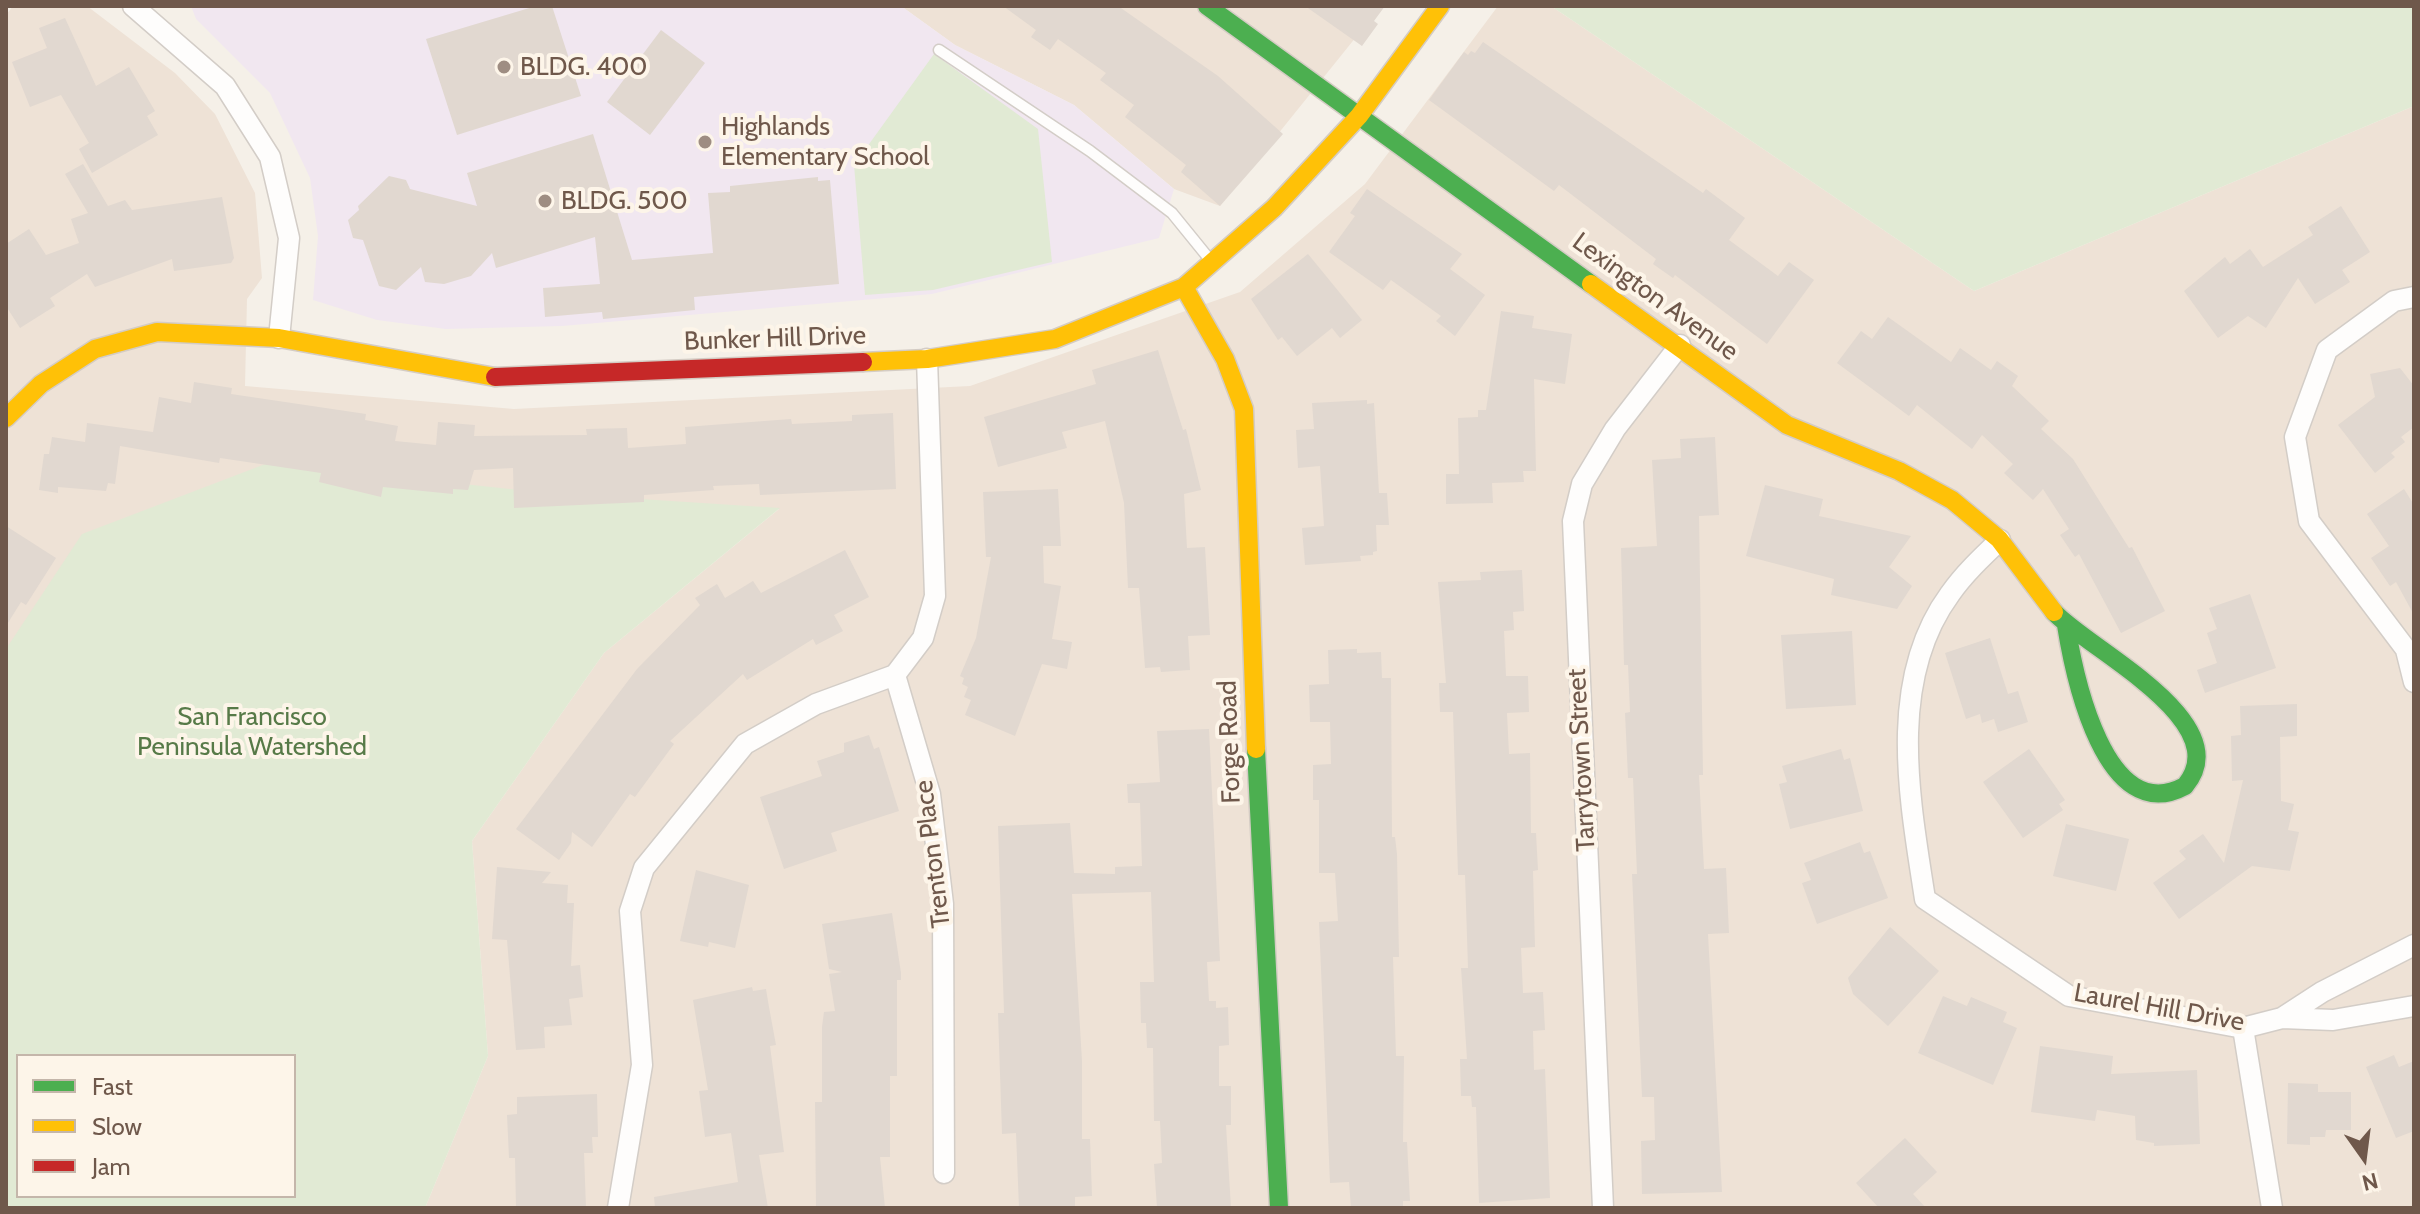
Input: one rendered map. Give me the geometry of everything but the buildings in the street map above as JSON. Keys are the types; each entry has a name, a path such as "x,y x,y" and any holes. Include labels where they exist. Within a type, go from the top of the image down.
{"street":[{"name":"Lexington Avenue","path":"1207,6 1787,425 1896,467 1957,502 2000,540 2066,625 2112,654 2171,705 2192,735 2198,766 2187,788 2170,797 2147,792 2128,780 2101,747 2085,710 2066,625"},
{"name":"Bunker Hill Drive","path":"6,418 41,384 95,349 157,332 279,338 488,377 927,359 1055,339 1184,287 1274,208 1359,116 1440,6"},
{"path":"137,7 225,86 270,157 289,238 279,338"},
{"name":"Forge Road","path":"1184,287 1225,359 1244,409 1256,752 1279,1208"},
{"path":"2414,297 2394,301 2327,350 2295,437 2309,521 2410,655 2414,682"},
{"name":"Tarrytown Street","path":"1603,1208 1573,521 1582,484 1588,473 1615,429 1680,345"},
{"path":"618,1208 642,1065 630,911 644,868 745,744 816,704 895,675 923,638 935,596 927,359"},
{"name":"Laurel Hill Drive","path":"2000,540 1948,596 1924,642 1911,704 1907,782 1925,899 2069,996 2243,1028 2282,1018 2333,1020 2414,1006"},
{"name":"Trenton Place","path":"895,675 930,794 943,904 944,1173"},
{"name":"Laurel Hill Drive","path":"2282,1018 2322,992 2414,945"},
{"path":"2243,1028 2272,1208"}],"lane":[{"path":"939,50 1090,151 1172,213 1212,262"}],"shaded area":[{"path":"13,6 87,6 175,73 215,114 255,193 262,278 247,299 245,386 514,409 970,386 1240,292 1365,184 1498,6 1551,6 1974,291 2414,106 2414,1208 425,1208 488,1056 472,841 604,653 779,509 6,649 6,15"},
{"name":"Highlands Elementary School","path":"191,6 901,6 955,45 1074,105 1174,189 1159,238 932,294 562,326 446,329 377,320 313,300 318,236 310,178 270,93 196,19"},
{"path":"901,6 1381,6 1220,206 1174,189 1074,105 955,45"}],"green space":[{"path":"1551,6 2414,6 2414,106 1974,291"},
{"path":"934,54 1038,129 1052,262 933,290 865,295 854,165"},
{"name":"San Francisco Peninsula Watershed","path":"268,463 547,493 780,508 604,653 472,841 488,1056 425,1208 6,1208 6,649 82,534"}],"traffic: fast":[{"path":"1207,6 1591,284"},
{"path":"2054,612 2152,688 2176,712 2192,737 2196,761 2185,786 2157,793 2134,786 2114,767 2098,740 2086,709 2066,625"},
{"path":"1256,749 1279,1208"}],"traffic: slow":[{"path":"863,362 927,359 1055,339 1184,287 1274,208 1359,116 1440,6"},
{"path":"1591,284 1787,425 1899,471 1952,500 1999,539 2054,612"},
{"path":"1184,287 1225,359 1244,409 1256,749"},
{"path":"6,418 41,384 95,349 157,332 279,338 495,377"}],"traffic: jam":[{"path":"495,377 863,362"}],"place":[{"name":"BLDG. 400","path":"504,67"},
{"name":"Highlands Elementary School","path":"705,142"},
{"name":"BLDG. 500","path":"545,201"}]}
